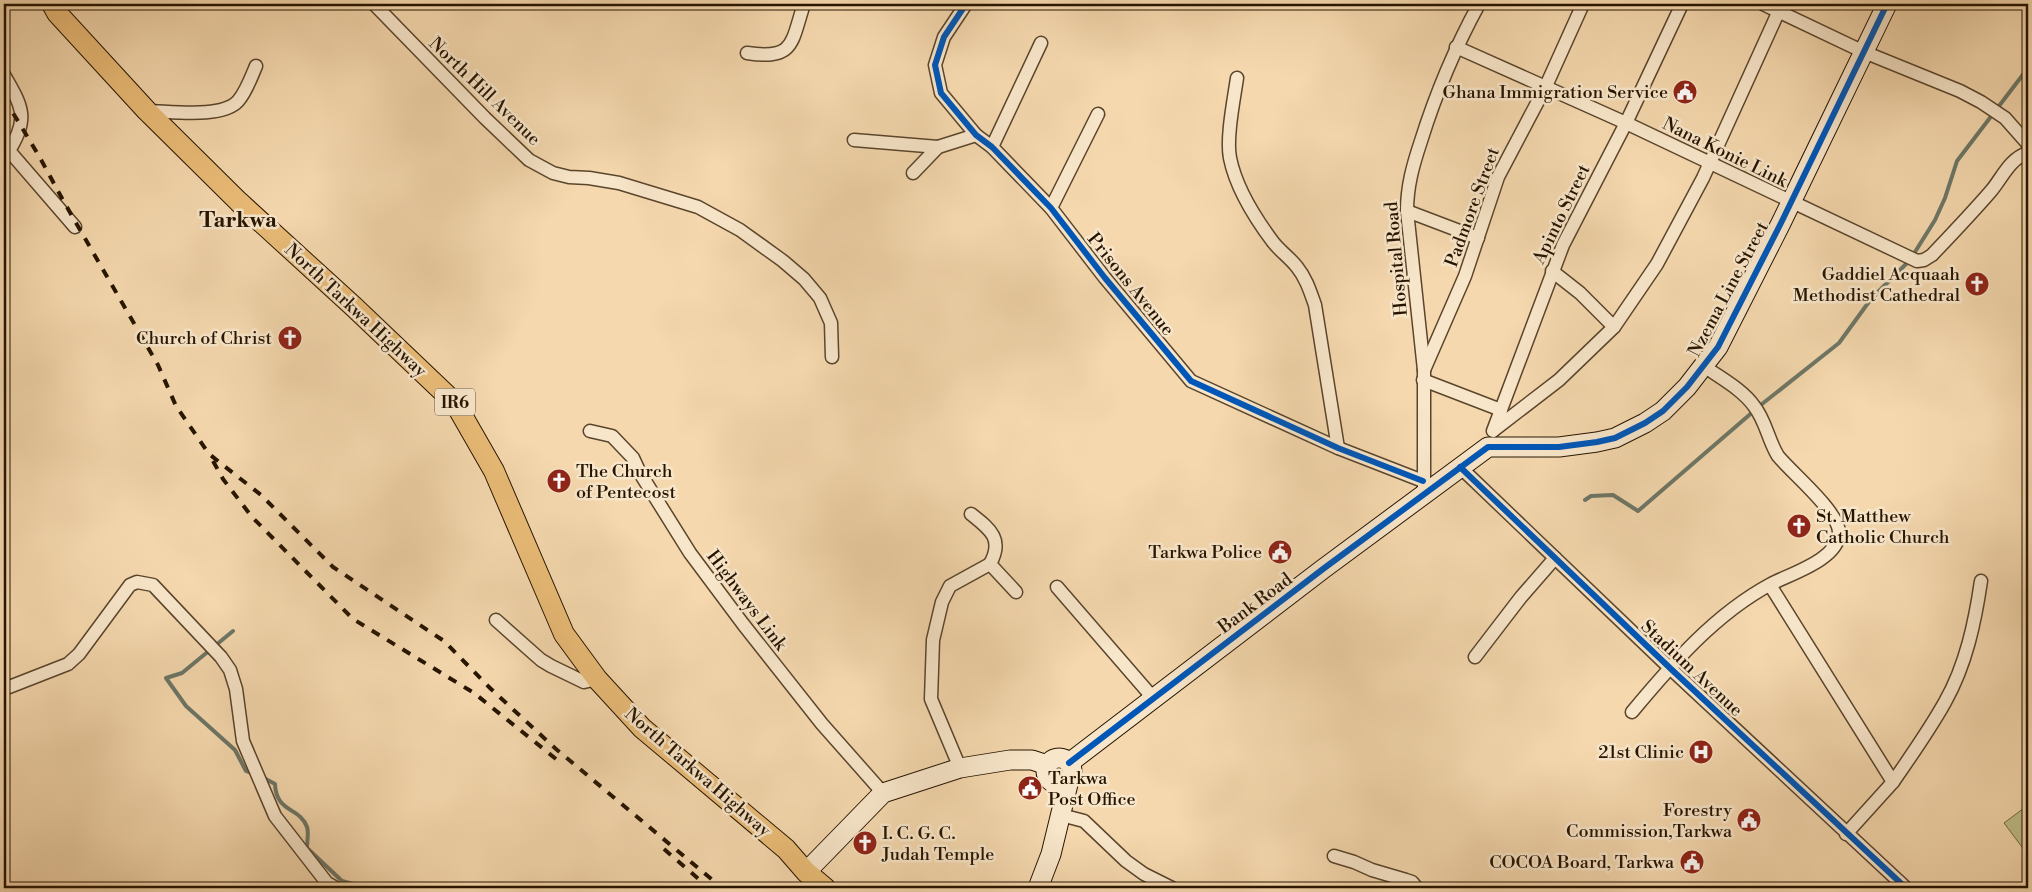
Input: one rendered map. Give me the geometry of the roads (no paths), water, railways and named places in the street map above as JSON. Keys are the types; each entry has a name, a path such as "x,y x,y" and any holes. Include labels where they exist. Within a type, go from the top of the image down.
{"main road":[{"name":"North Tarkwa Highway","path":"52,4 146,111 239,202 353,306 455,403 494,470 564,634 597,679 642,728 809,868 841,888"},
{"name":"North Tarkwa Highway","path":"809,868 825,888"}],"street":[{"name":"North Hill Avenue","path":"374,4 478,111 529,160 553,173 619,184 698,208 740,230 783,261 820,298 831,323 832,357"},
{"path":"747,53 766,56 781,53 790,45 804,4"},
{"name":"Prisons Avenue","path":"966,4 944,37 935,65 941,93 976,135 992,147 1051,208 1105,278 1191,381 1424,488"},
{"name":"Hospital Road","path":"1424,488 1424,375 1407,211 1409,178 1430,112 1456,47 1478,4"},
{"name":"Padmore Street","path":"1424,375 1465,276 1498,177 1546,86 1583,4"},
{"name":"Apinto Street","path":"1491,439 1563,245 1626,123 1682,4"},
{"path":"1763,4 1780,7 1864,52 1960,91 1981,102 2004,118 2028,144"},
{"name":"Nzema Line Street","path":"1491,439 1559,447 1615,438 1645,424 1663,411 1687,387 1718,347 1745,296 1887,4"},
{"path":"1460,467 1559,380 1614,327 1657,264 1709,164 1780,7"},
{"path":"992,147 1041,43"},
{"name":"Nana Konie Link","path":"1456,47 1626,123 1910,260 1924,260 1949,238 2011,164 2022,155 2028,153"},
{"path":"146,111 203,112 227,109 238,101 256,66"},
{"path":"4,75 21,106 21,127 17,139 6,148 75,227"},
{"path":"1237,78 1231,114 1230,157 1241,189 1255,216 1275,244 1297,267 1308,284 1314,305 1338,448"},
{"path":"1051,208 1098,114"},
{"path":"854,140 938,147 976,135"},
{"path":"913,173 938,147"},
{"path":"1407,211 1478,238"},
{"path":"1552,271 1580,293 1614,327"},
{"path":"1632,712 1697,640 1724,615 1770,585 1812,565 1824,557 1836,545 1839,533 1835,518 1778,456 1772,447 1763,421 1754,406 1746,397 1704,366"},
{"path":"1424,375 1501,410"},
{"name":"Highways Link","path":"590,431 612,436 633,458 640,473 690,553 822,724 883,793"},
{"name":"Bank Road","path":"1069,771 1154,699 1324,569 1424,488 1460,467"},
{"name":"Stadium Avenue","path":"1460,467 1671,669 1906,888"},
{"path":"960,768 931,699 933,640 942,602 950,586 990,564 996,547 993,534 988,527 971,514"},
{"path":"1475,657 1521,596 1556,558"},
{"path":"990,564 1016,592"},
{"path":"1846,834 1893,782 1946,701 1965,657 1977,608 1980,581"},
{"path":"4,689 68,664 79,654 130,585 138,582 153,585 221,657 230,670 236,689 243,741 275,816 327,883 336,888"},
{"path":"1770,585 1893,782"},
{"path":"1057,587 1154,699"},
{"path":"496,620 541,660 551,666 584,682 597,679"},
{"path":"809,868 883,793 960,768 1010,760 1032,760 1047,765 1046,774 1051,782 1060,784 1069,771"},
{"path":"1038,888 1052,854 1069,771"},
{"path":"1061,815 1084,821 1126,861 1144,874 1172,888"},
{"path":"1334,856 1412,882 1417,888"}],"waterway":[{"path":"1585,500 1591,496 1613,495 1638,511 1762,404 1839,343 1871,299 1910,260 1935,220 1945,198 1957,161 2028,68"},
{"path":"233,631 182,673 166,678 186,706 235,750 246,771 254,774"},
{"path":"262,777 275,784 279,800 304,821 308,829 307,848 342,881 367,888"}],"railway":[{"path":"4,98 158,365 176,406 209,454 261,495 333,567 444,641 491,689 556,749 722,888"},
{"path":"213,461 223,479 252,517 353,619 474,693 561,763"},
{"path":"664,849 709,888"}],"place":[{"name":"Ghana Immigration Service","path":"1685,92"},
{"name":"Gaddiel Acquaah Methodist Cathedral","path":"1977,284"},
{"name":"Church of Christ","path":"290,338"},
{"name":"The Church of Pentecost","path":"559,481"},
{"name":"St. Matthew Catholic Church","path":"1799,526"},
{"name":"Tarkwa Police","path":"1280,552"},
{"name":"21st Clinic","path":"1701,752"},
{"name":"Tarkwa Post Office","path":"1030,788"},
{"name":"Forestry Commission,Tarkwa","path":"1749,820"},
{"name":"I. C. G. C. Judah Temple","path":"865,843"},
{"name":"COCOA Board, Tarkwa","path":"1692,862"}],"district":[{"name":"Tarkwa","path":"238,219"}]}
